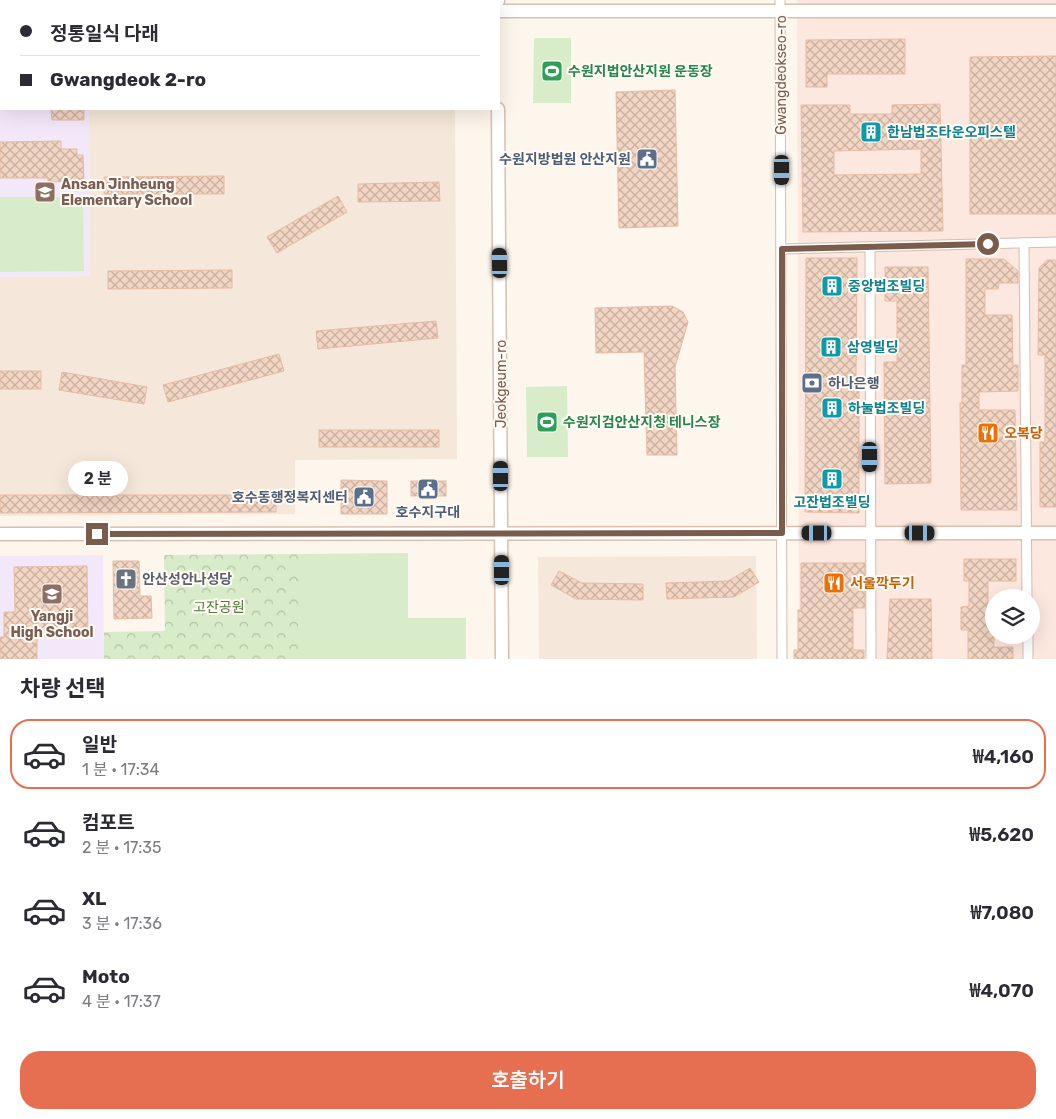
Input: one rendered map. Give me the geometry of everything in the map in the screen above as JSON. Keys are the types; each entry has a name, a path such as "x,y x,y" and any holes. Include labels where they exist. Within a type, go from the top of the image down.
{"street":[{"path":"500,11 780,5 1056,11"},
{"name":"Gwangdeokseo-ro","path":"780,5 782,659"},
{"name":"Jeokgeum-ro","path":"498,110 502,659"},
{"path":"782,249 1056,242"},
{"path":"1024,243 1028,589"},
{"path":"870,247 871,659"},
{"path":"0,534 1056,533"},
{"path":"1028,644 1028,659"}],"shaded area":[{"path":"797,0 1056,0 1056,659 799,659"},
{"name":"Ansan Jinheung Elementary School","path":"0,110 89,110 90,276 0,277"},
{"path":"89,110 455,110 457,459 295,460 295,514 0,516 0,277 90,276"},
{"name":"Yangji High School","path":"103,555 104,659 0,659 0,556"},
{"path":"756,556 757,659 539,659 538,557"}],"green space":[{"name":"수원지법안산지원 운동장","path":"534,38 571,38 571,103 533,103"},
{"path":"0,197 83,197 84,271 0,272"},
{"name":"수원지검안산지청 테니스장","path":"567,386 568,457 527,457 526,387"},
{"path":"408,553 408,618 466,618 466,659 302,659 302,554"},
{"name":"고잔공원","path":"302,554 302,659 104,659 104,632 165,631 164,555"}],"building":[{"path":"905,39 905,74 827,74 827,87 806,87 806,40"},
{"path":"1056,56 1056,214 970,214 970,57"},
{"name":"수원지방법원 안산지원","path":"675,90 678,226 619,228 616,92"},
{"path":"940,104 943,231 803,232 801,105 850,105 850,114 892,114 892,105","holes":["921,149 921,174 834,175 834,151"]},
{"path":"51,110 84,110 84,120 52,120"},
{"name":"Ansan Jinheung Elementary School","path":"61,141 61,149 77,149 77,155 83,155 84,181 48,182 48,178 0,178 0,142"},
{"path":"224,176 224,194 104,194 104,177"},
{"path":"439,182 440,201 358,202 358,184"},
{"path":"338,196 347,212 277,253 267,237"},
{"path":"806,258 857,258 856,379 859,379 859,513 805,512"},
{"path":"966,259 1004,259 1018,271 1018,283 999,283 998,289 985,289 985,315 1012,315 1013,365 1018,365 1018,391 979,392 979,410 1015,410 1017,510 961,510 960,403 962,403 962,365 966,365"},
{"path":"1047,260 1056,260 1056,507 1040,507 1040,442 1045,442 1045,355 1038,355 1039,268"},
{"path":"885,267 928,267 931,483 885,484 884,362 897,362 897,301 885,301"},
{"path":"232,270 232,288 108,289 108,271"},
{"path":"672,306 683,312 688,322 675,367 677,455 647,455 644,352 596,353 595,308"},
{"path":"436,321 438,338 318,349 316,331"},
{"path":"279,354 284,371 168,402 163,385"},
{"path":"0,371 41,371 41,389 0,389"},
{"path":"62,372 147,387 144,404 59,390"},
{"path":"319,430 439,430 439,447 319,447"},
{"name":"호수동행정복지센터","path":"341,480 387,481 387,514 341,514"},
{"name":"호수지구대","path":"411,481 446,481 446,496 411,496"},
{"path":"0,495 276,495 276,512 0,513"},
{"path":"964,559 1016,559 1016,581 988,581 988,589 985,589 985,644 994,644 994,647 1013,647 1013,659 968,659 968,630 961,630 961,607 969,606 969,581 964,581"},
{"name":"안산성안나성당","path":"113,561 139,561 140,596 151,596 152,618 114,619"},
{"path":"801,563 865,563 865,608 853,608 853,650 864,650 864,659 794,659 794,650 798,650 798,610 801,610"},
{"name":"Yangji High School","path":"87,566 88,636 37,636 37,659 0,659 0,637 4,637 4,612 15,612 14,567"},
{"path":"750,568 759,582 734,597 667,599 666,583 728,581"},
{"path":"559,571 582,583 643,584 643,600 576,599 551,585"},
{"path":"890,599 931,599 932,659 887,659"}],"place":[{"name":"수원지법안산지원 운동장","path":"552,71"},
{"name":"한남법조타운오피스텔","path":"871,132"},
{"name":"수원지방법원 안산지원","path":"647,159"},
{"name":"Ansan Jinheung Elementary School","path":"45,192"},
{"name":"중앙법조빌딩","path":"832,286"},
{"name":"삼영빌딩","path":"831,347"},
{"name":"하나은행","path":"812,383"},
{"name":"하눌법조빌딩","path":"832,408"},
{"name":"수원지검안산지청 테니스장","path":"547,422"},
{"name":"오복당","path":"988,433"},
{"name":"고잔법조빌딩","path":"832,479"},
{"name":"호수지구대","path":"428,489"},
{"name":"호수동행정복지센터","path":"364,497"},
{"name":"안산성안나성당","path":"126,579"},
{"name":"서울깍두기","path":"834,583"},
{"name":"Yangji High School","path":"52,594"}],"route":[{"path":"97,534 782,533 782,249 988,244"}]}
